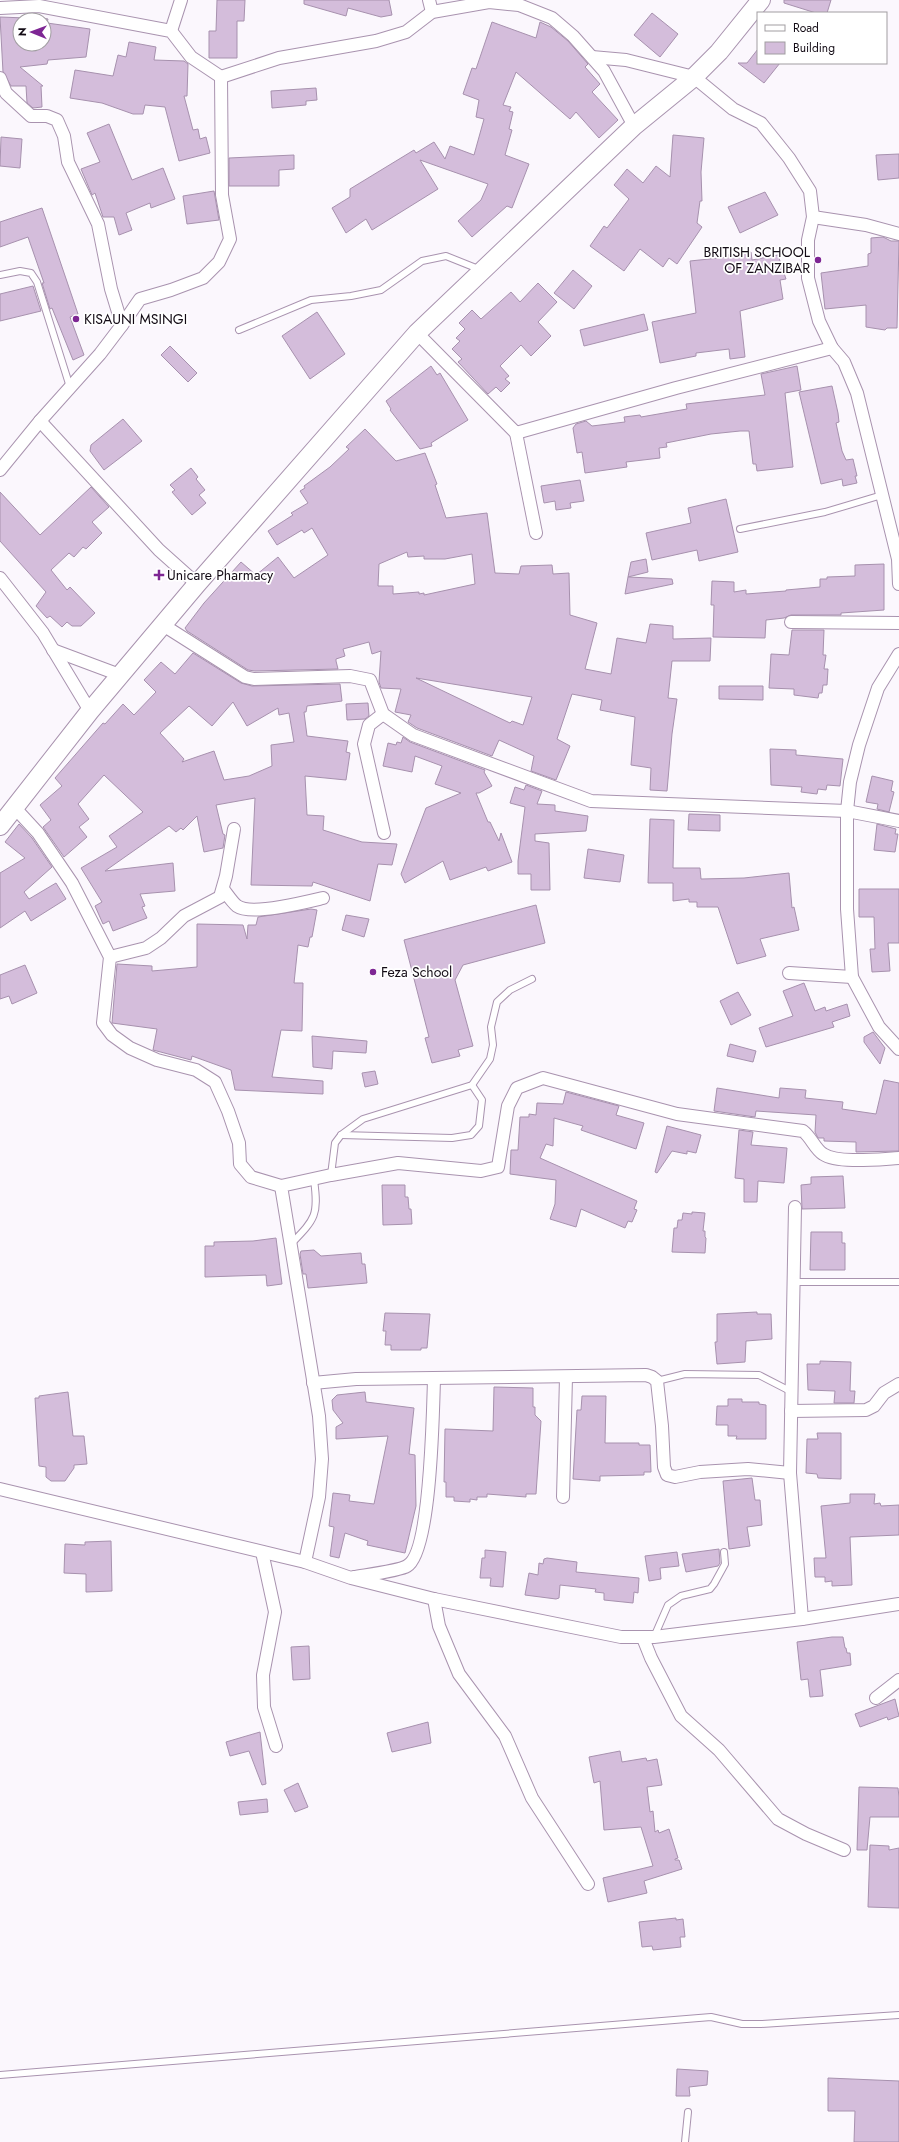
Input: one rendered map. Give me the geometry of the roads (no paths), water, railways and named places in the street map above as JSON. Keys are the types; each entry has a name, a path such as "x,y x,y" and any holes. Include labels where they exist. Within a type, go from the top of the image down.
{"main road":[{"path":"0,826 90,711 163,624 417,333 634,126 694,76 718,52 761,0"}],"street":[{"path":"171,31 181,0"},
{"path":"429,0 432,12"},
{"path":"221,78 279,58 376,41 406,32 432,12 489,2 519,5 552,18 592,57 604,71 634,126"},
{"path":"0,8 39,6 171,31 190,57 221,78"},
{"path":"592,57 626,60 694,76 734,109 760,123 789,158 810,191 814,216 808,240 808,278 820,321 832,348 844,362 857,393 898,559 899,584"},
{"path":"0,78 6,93 31,116 47,116 57,120 64,136 68,162 98,224 111,289 122,325"},
{"path":"0,470 40,421 110,343 140,299 171,290 203,278 219,262 230,239 222,195 221,78"},
{"path":"814,216 866,225 899,234"},
{"path":"417,333 466,380 516,433 536,533"},
{"path":"516,433 676,388 832,348"},
{"path":"40,421 159,550 197,584"},
{"path":"0,578 43,633 90,711"},
{"path":"791,622 899,623"},
{"path":"163,624 245,677 254,679 350,676 370,680 383,714 413,735 591,801 847,811 899,821"},
{"path":"53,650 120,675"},
{"path":"899,654 878,688 859,745 850,782 847,811 847,909 852,977 879,1027 899,1049"},
{"path":"383,714 369,725 364,744 384,833"},
{"path":"15,808 38,833 72,883 110,957 103,1023 112,1035 130,1048 157,1060 196,1070 215,1082 228,1111 239,1143 240,1164 251,1177 281,1186 398,1163 481,1171 498,1167 508,1106 517,1088 543,1078 677,1114 803,1131 810,1136 822,1154 836,1159 899,1158"},
{"path":"110,957 146,948 160,938 184,916 220,897 223,889 234,829"},
{"path":"223,889 236,906 244,909 281,908 323,898"},
{"path":"790,973 852,977"},
{"path":"281,1186 319,1416 322,1459 319,1497 305,1562"},
{"path":"795,1207 790,1473 802,1619"},
{"path":"313,1383 356,1379 646,1375 657,1381 662,1426 664,1467 667,1475 675,1477 700,1472 748,1469 790,1473"},
{"path":"563,1497 566,1377"},
{"path":"351,1578 407,1566 416,1557 424,1527 430,1470 434,1379"},
{"path":"791,1411 866,1410 874,1406 884,1393 899,1384"},
{"path":"0,1489 305,1562 351,1578 434,1599 621,1637 649,1637 802,1619 899,1604"},
{"path":"262,1552 276,1612 263,1674 264,1707 276,1746"},
{"path":"434,1599 439,1626 459,1674 505,1736 532,1798 588,1884"},
{"path":"649,1637 650,1658 681,1716 738,1769 758,1798 778,1819 806,1834 844,1850"},
{"path":"876,1698 899,1680"}],"lane":[{"path":"239,330 311,300 351,296 381,290 422,261 446,256 482,271"},
{"path":"0,275 20,271 31,273 37,282 70,387"},
{"path":"740,529 824,512 882,495"},
{"path":"331,1175 335,1143 341,1135 363,1119 472,1085 490,1059 493,1045 491,1027 497,1002 510,990 532,980"},
{"path":"341,1135 452,1138 471,1135 478,1126 482,1100 472,1085"},
{"path":"290,1245 312,1222 315,1214 317,1202 314,1180"},
{"path":"794,1282 899,1282"},
{"path":"657,1381 685,1374 760,1375 792,1392"},
{"path":"649,1637 668,1605 681,1596 710,1589 725,1564 724,1552"},
{"path":"0,2075 711,2016 742,2024 761,2024 899,2015"},
{"path":"685,2142 688,2112"}],"place":[{"name":"BRITISH SCHOOL OF ZANZIBAR","path":"818,260"},
{"name":"KISAUNI MSINGI","path":"76,319"},
{"name":"Unicare Pharmacy","path":"159,575"},
{"name":"Feza School","path":"373,972"}]}
